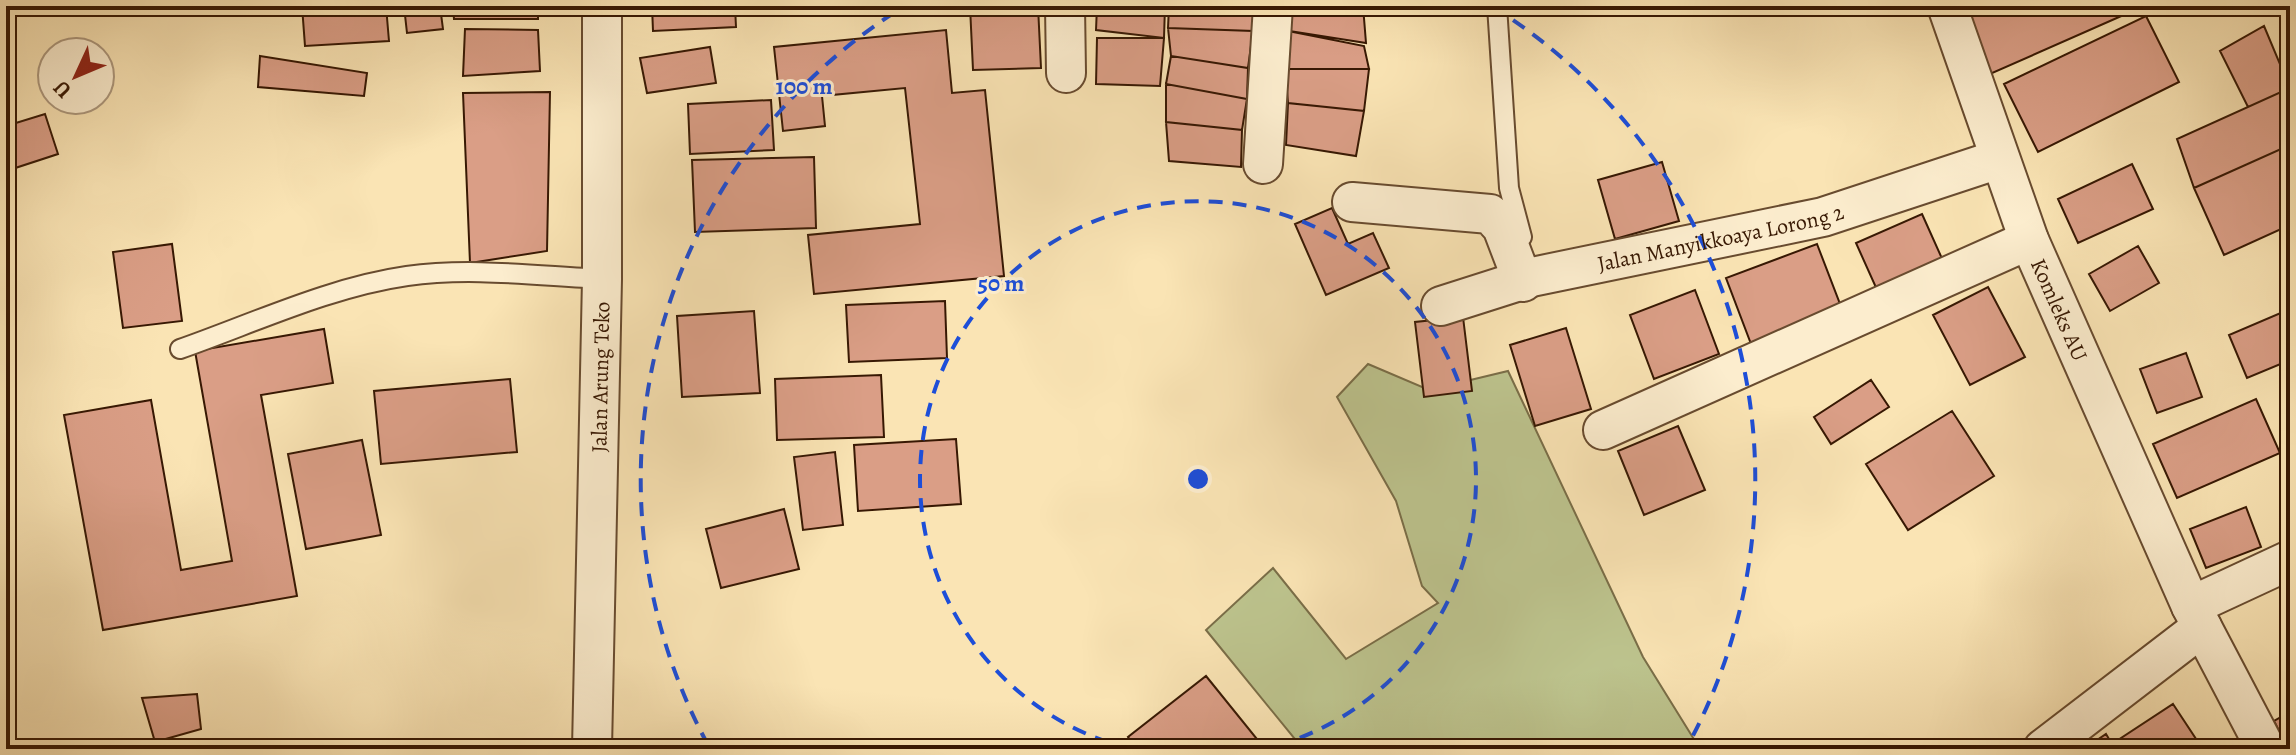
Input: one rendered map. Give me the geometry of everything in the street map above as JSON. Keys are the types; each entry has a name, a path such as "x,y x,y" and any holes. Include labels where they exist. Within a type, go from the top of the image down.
{"street":[{"name":"Jalan Arung Teko","path":"592,749 602,279 602,6"},
{"path":"1065,6 1066,73"},
{"path":"1263,164 1273,6"},
{"name":"Komleks AU","path":"1947,6 2029,240 2196,616 2266,749"},
{"name":"Jalan Manyikkoaya Lorong 2","path":"1441,306 1528,279 1823,217 1999,159"},
{"path":"1352,202 1490,214 1502,227 1528,279"},
{"path":"1603,430 2029,240"},
{"path":"2043,749 2196,616 2290,560"}],"lane":[{"path":"1497,6 1509,188 1528,279"},
{"path":"180,349 355,288 406,276 461,271 602,279"}],"green space":[{"path":"1368,364 1429,390 1508,371 1643,657 1700,749 1303,749 1206,630 1273,568 1346,659 1438,603 1422,586 1396,501 1337,397"}],"building":[{"path":"6,6 24,6 6,14"},
{"path":"302,6 386,6 389,41 305,46"},
{"path":"404,6 440,6 443,29 407,33"},
{"path":"453,6 538,6 538,19 454,19"},
{"path":"652,6 735,6 736,27 653,31"},
{"path":"970,6 1038,6 1041,68 973,70"},
{"path":"1097,6 1165,6 1164,38 1096,30"},
{"path":"1169,6 1254,6 1253,31 1168,28"},
{"path":"1284,6 1363,6 1366,43 1283,30"},
{"path":"1984,6 2144,6 1990,74 1964,15"},
{"path":"2146,16 2179,82 2038,152 2004,84"},
{"path":"2264,26 2290,88 2248,107 2220,51"},
{"path":"1168,28 1253,31 1248,68 1171,56"},
{"path":"465,29 538,30 540,71 463,76"},
{"path":"946,30 952,93 985,90 1004,276 814,294 808,235 920,224 905,88 822,96 825,126 783,131 774,47"},
{"path":"1283,30 1364,46 1369,69 1285,69"},
{"path":"1097,38 1164,38 1160,86 1096,84"},
{"path":"710,47 716,83 647,93 640,58"},
{"path":"260,56 367,73 364,96 258,87"},
{"path":"1171,56 1248,68 1247,99 1166,84"},
{"path":"1285,69 1369,69 1364,111 1288,103"},
{"path":"1166,84 1247,99 1242,130 1166,122"},
{"path":"2290,88 2290,145 2194,188 2177,139"},
{"path":"550,92 547,251 470,263 463,93"},
{"path":"771,100 774,150 690,154 688,104"},
{"path":"1288,103 1364,111 1356,156 1286,145"},
{"path":"46,116 58,154 6,171 6,126"},
{"path":"1166,122 1242,130 1241,167 1169,161"},
{"path":"2290,145 2290,225 2224,255 2194,188"},
{"path":"814,157 816,228 695,232 692,160"},
{"path":"1662,162 1679,221 1615,239 1598,180"},
{"path":"2132,164 2153,209 2078,243 2058,199"},
{"path":"1332,208 1348,244 1373,233 1389,268 1326,295 1295,224"},
{"path":"1922,214 1944,263 1878,292 1856,243"},
{"path":"172,244 182,321 123,328 113,252"},
{"path":"1817,244 1850,330 1759,365 1726,278"},
{"path":"2138,246 2159,283 2110,311 2089,274"},
{"path":"1988,287 2025,357 1970,385 1933,315"},
{"path":"1695,290 1719,354 1654,379 1630,315"},
{"path":"945,301 947,358 849,362 846,305"},
{"path":"2290,309 2290,360 2247,378 2229,335"},
{"path":"754,311 760,393 682,397 677,316"},
{"path":"1463,317 1472,391 1424,397 1415,322"},
{"path":"1566,328 1591,409 1535,426 1510,345"},
{"path":"324,329 333,383 261,395 297,596 103,630 64,415 151,400 181,570 232,561 195,351"},
{"path":"2186,353 2202,397 2157,413 2140,369"},
{"path":"881,375 884,437 777,440 775,379"},
{"path":"510,379 517,452 381,464 374,391"},
{"path":"1871,380 1889,407 1831,444 1814,417"},
{"path":"2256,399 2280,453 2177,498 2153,444"},
{"path":"1952,411 1994,476 1908,530 1866,464"},
{"path":"1678,426 1705,490 1644,515 1618,451"},
{"path":"956,439 961,504 858,511 854,445"},
{"path":"362,440 381,535 306,549 288,454"},
{"path":"835,452 843,525 803,530 794,457"},
{"path":"2246,507 2261,547 2206,568 2190,529"},
{"path":"784,509 799,569 721,588 706,529"},
{"path":"1206,676 1265,749 1137,749 1128,737"},
{"path":"197,694 201,729 155,742 142,698"},
{"path":"2173,704 2200,745 2193,749 2120,749 2115,742"},
{"path":"2290,712 2290,749 2288,749 2274,721"},
{"path":"2106,734 2115,749 2084,749"}]}
